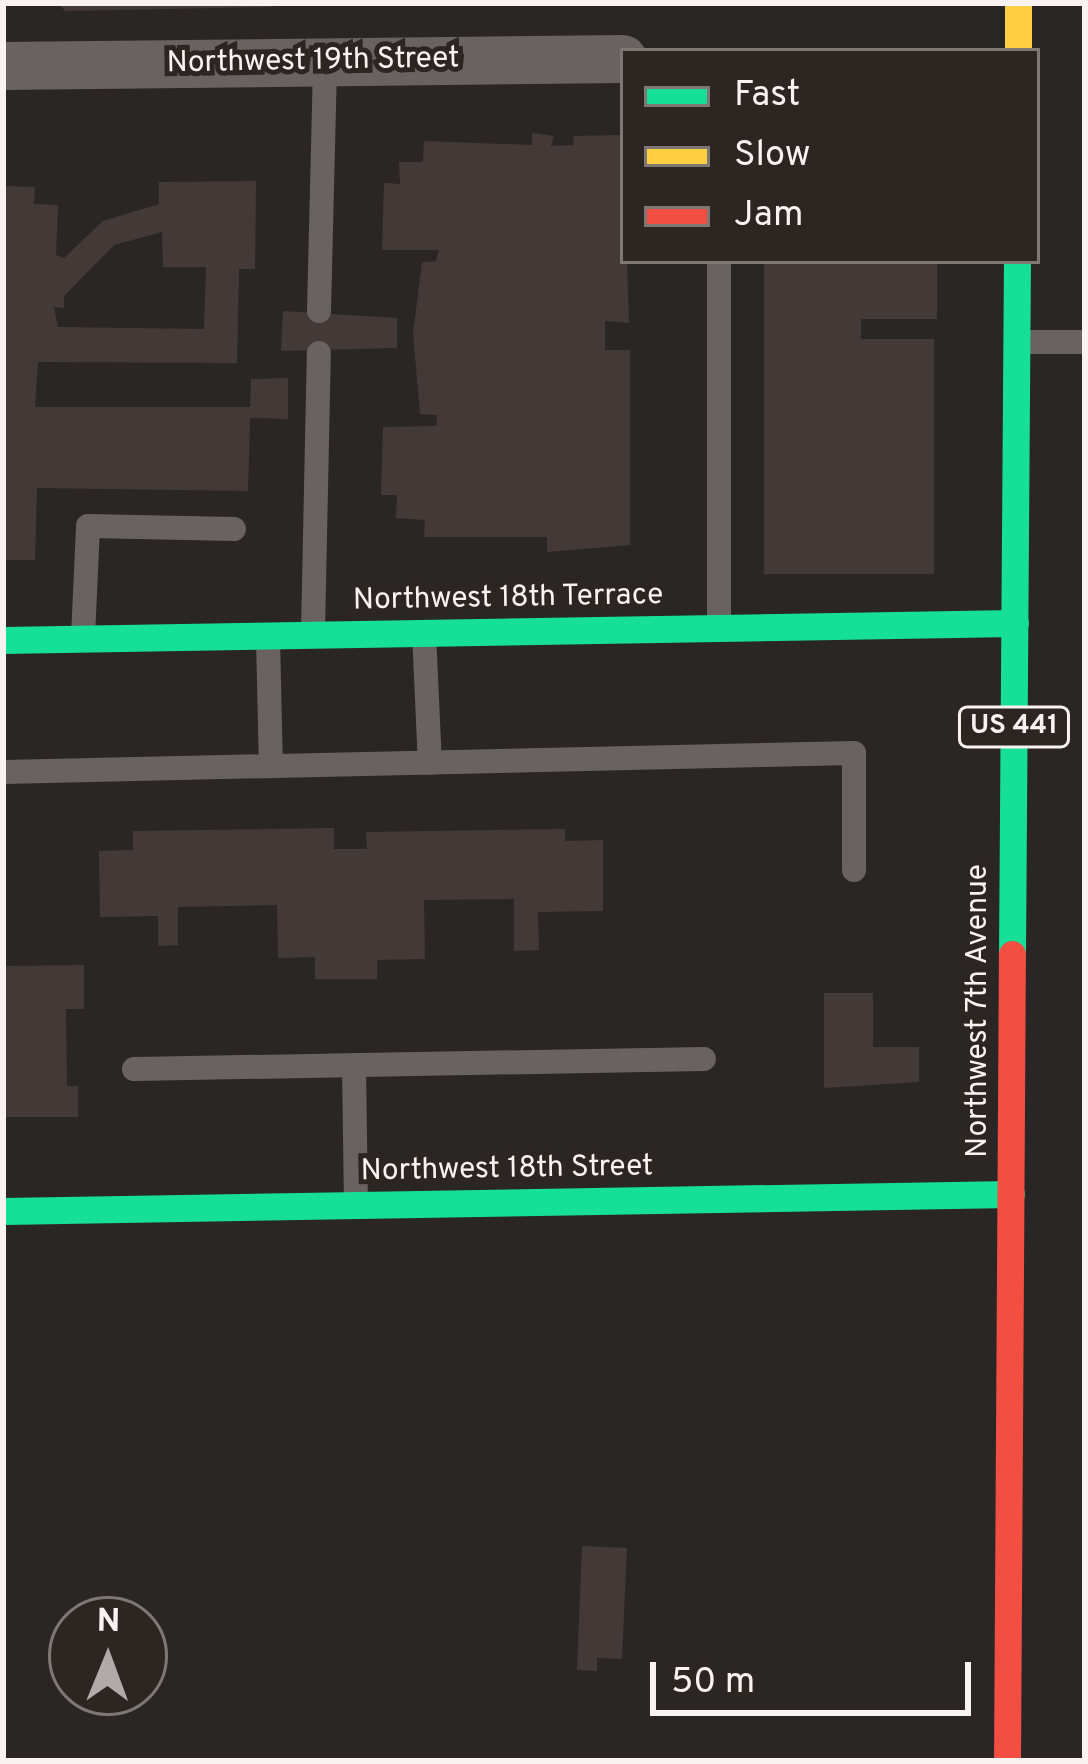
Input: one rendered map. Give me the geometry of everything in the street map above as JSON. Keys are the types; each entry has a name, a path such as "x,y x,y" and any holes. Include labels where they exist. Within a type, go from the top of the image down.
{"street":[{"path":"1018,3 1018,48"},
{"name":"Northwest 19th Street","path":"3,65 620,59"},
{"name":"Northwest 7th Avenue","path":"1007,1761 1017,264"},
{"name":"Northwest 18th Terrace","path":"3,640 1015,623"},
{"name":"Northwest 18th Street","path":"3,1211 1011,1194"}],"lane":[{"path":"320,311 325,62"},
{"path":"718,264 719,628"},
{"path":"1017,342 1085,342"},
{"path":"313,635 319,353"},
{"path":"83,639 88,526 234,529"},
{"path":"424,633 430,763"},
{"path":"268,636 272,766"},
{"path":"3,772 854,753 854,870"},
{"path":"134,1069 704,1059"},
{"path":"354,1065 356,1205"}],"building":[{"path":"58,3 273,3 273,7 65,11"},
{"path":"532,133 554,136 551,146 574,145 573,136 620,135 620,264 627,264 629,323 605,321 605,350 630,350 630,545 547,552 547,537 424,537 425,520 396,518 397,495 381,495 383,427 436,426 437,415 420,414 413,333 422,262 436,261 439,250 382,250 384,183 400,184 399,162 423,162 424,141 532,145"},
{"path":"256,181 255,269 239,269 237,363 38,362 35,407 250,407 251,379 288,378 288,419 250,418 248,491 37,488 35,560 3,560 3,186 35,187 34,204 58,205 56,255 64,258 103,221 159,204 159,182","holes":["162,232 163,267 206,267 204,329 58,327 54,307 64,308 64,296 114,245"]},
{"path":"764,264 937,264 937,319 861,319 861,339 934,339 934,574 764,574"},
{"path":"283,311 397,318 397,348 281,351"},
{"path":"334,828 334,849 367,849 366,832 565,829 565,841 603,840 603,911 538,912 539,950 514,951 514,899 424,900 425,959 377,960 377,979 315,979 315,957 278,958 277,905 178,907 178,945 158,946 158,916 100,917 99,851 133,850 133,831"},
{"path":"84,965 84,1009 66,1009 67,1086 78,1086 78,1117 3,1117 3,966"},
{"path":"824,993 873,993 873,1047 919,1047 919,1082 824,1088"},
{"path":"582,1546 627,1548 622,1659 597,1658 597,1671 577,1670"}],"traffic: fast":[{"path":"1012,954 1017,264"},
{"path":"3,640 1015,623"},
{"path":"3,1211 1011,1194"}],"traffic: slow":[{"path":"1018,3 1018,48"}],"traffic: jam":[{"path":"1007,1761 1012,954"}]}
